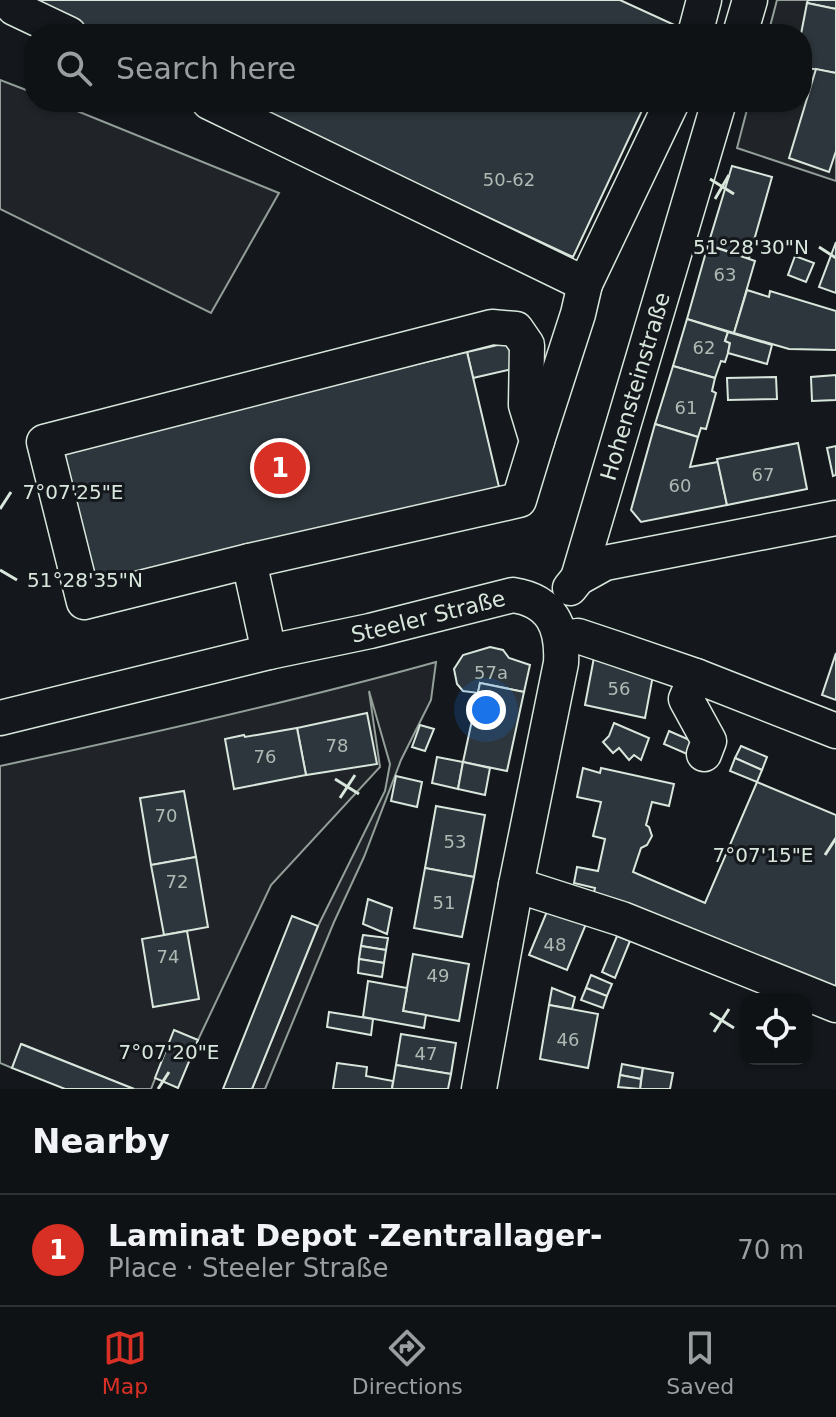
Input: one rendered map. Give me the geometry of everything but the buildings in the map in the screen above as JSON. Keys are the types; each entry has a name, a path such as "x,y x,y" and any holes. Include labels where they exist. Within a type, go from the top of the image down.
{"street":[{"path":"8,0 14,8 48,24"},
{"path":"698,24 704,0"},
{"path":"743,24 750,0"},
{"path":"230,112 585,284"},
{"path":"537,441 526,405 527,345 516,329 492,327 44,442 84,602 519,500 585,284 667,112"},
{"name":"Hohensteinstraße","path":"578,578 716,112"},
{"path":"479,1089 561,663 555,626 578,578 605,563 836,518"},
{"path":"249,561 269,652"},
{"name":"Steeler Straße","path":"0,718 513,595 526,597 544,607 555,626 578,636 696,676 836,731"},
{"path":"696,676 686,699 709,741 704,754"},
{"path":"516,885 622,919 836,1005"}],"shaded area":[{"path":"777,0 836,0 836,181 737,148 746,112 812,112 812,24 771,24"},
{"path":"0,80 24,89 24,112 80,112 279,193 211,313 0,209"},
{"path":"436,662 431,700 401,760 364,857 265,1089 252,1089 318,926 385,791 390,764 369,691 380,767 271,885 198,1040 174,1031 151,1089 134,1089 22,1044 12,1068 0,1063 0,766 328,691"}],"place":[{"name":"Laminat Depot -Zentrallager-","path":"280,468"}]}
